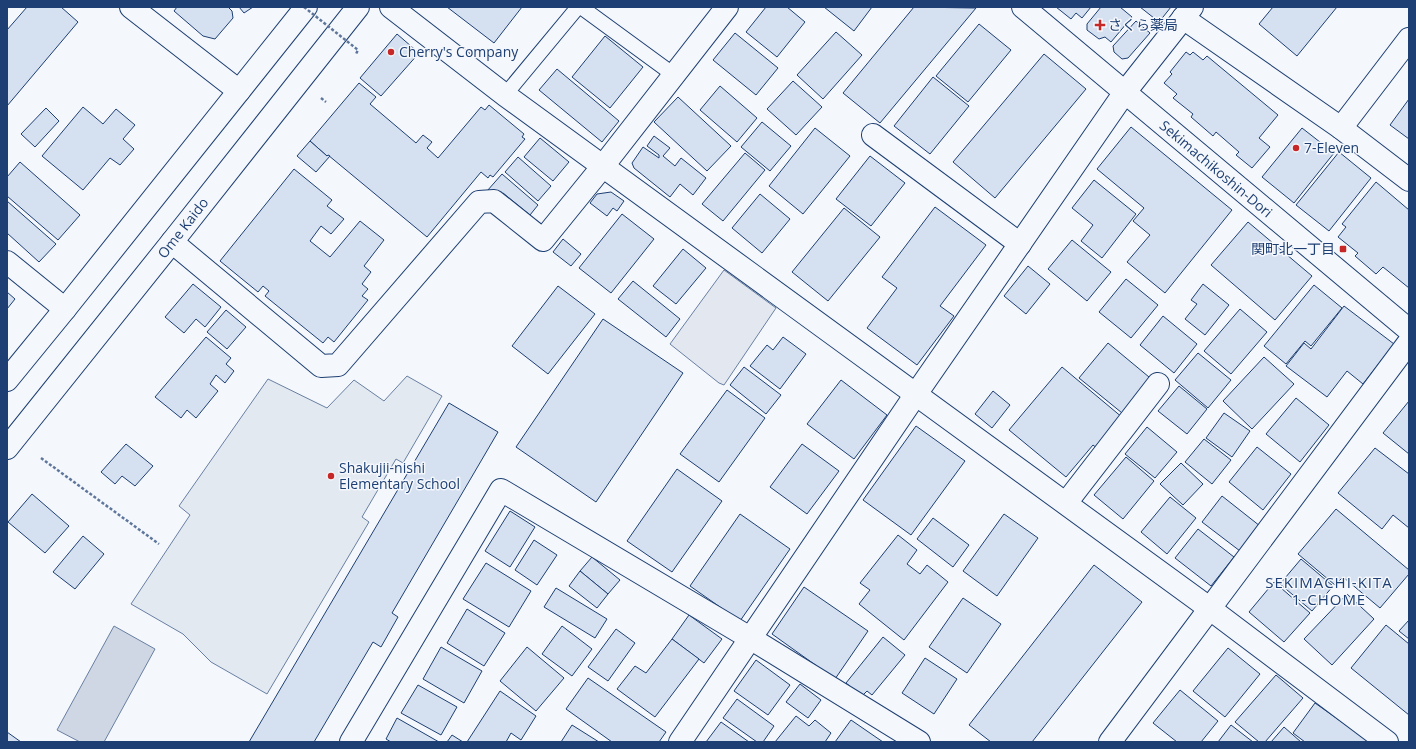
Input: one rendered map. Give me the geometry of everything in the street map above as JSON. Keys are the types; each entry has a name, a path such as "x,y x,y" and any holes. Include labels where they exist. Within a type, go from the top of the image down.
{"street":[{"path":"131,7 239,91"},
{"path":"7,380 305,7"},
{"name":"Ome Kaido","path":"7,448 358,7"},
{"path":"391,7 505,95 1066,503 1387,742"},
{"path":"172,242 322,366 338,365 479,202 494,201 543,240 603,166 727,7"},
{"name":"Sekimachikoshin-Dori","path":"1023,7 1409,330"},
{"path":"680,742 916,394 1125,92 1188,13 1409,180"},
{"path":"1341,128 1409,39"},
{"path":"873,135 1020,244"},
{"path":"7,262 65,309"},
{"path":"1110,742 1409,342"},
{"path":"1066,503 1158,384"},
{"path":"351,742 501,490 750,638 919,742"}],"lane":[{"path":"505,95 580,7 674,75"}],"path":[{"path":"305,7 358,50 356,54"},
{"path":"320,97 326,102"},
{"path":"41,458 159,544"}],"shaded area":[{"path":"724,270 776,308 724,385 719,383 670,344"},
{"path":"407,376 442,396 403,463 396,459 362,517 369,522 267,694 211,662 183,634 131,604 190,515 179,506 268,379 327,408 354,380 384,401"},
{"path":"114,626 155,649 104,742 80,742 57,730"}],"building":[{"path":"27,7 61,7 78,22 7,106 7,30"},
{"path":"177,7 228,7 232,11 233,18 215,39 203,36 174,11"},
{"path":"239,7 253,7 244,13"},
{"path":"447,7 522,7 494,43"},
{"path":"766,7 787,7 805,22 777,57 746,32"},
{"path":"824,7 872,7 854,31"},
{"path":"914,7 976,8 880,123 843,93"},
{"path":"1056,7 1091,7 1082,18 1076,13 1071,19"},
{"path":"1101,7 1120,7 1132,17 1111,42 1105,37 1099,39 1087,30 1087,24"},
{"path":"1140,7 1171,7 1159,22"},
{"path":"1273,7 1337,7 1297,56 1259,24"},
{"path":"1136,21 1150,33 1128,58 1122,59 1114,52 1113,46"},
{"path":"979,24 1011,50 968,102 936,76"},
{"path":"836,32 862,55 823,99 797,75"},
{"path":"735,33 778,68 756,95 713,60"},
{"path":"397,34 419,53 381,96 360,78"},
{"path":"605,36 643,67 610,108 572,77"},
{"path":"1186,52 1190,55 1193,52 1203,60 1207,56 1278,115 1259,138 1270,147 1252,168 1236,155 1239,152 1216,132 1213,136 1191,117 1193,114 1173,98 1177,94 1164,83 1172,74 1170,72"},
{"path":"1044,54 1086,89 995,198 953,162"},
{"path":"557,69 619,121 602,142 539,90"},
{"path":"933,77 969,106 930,154 894,126"},
{"path":"793,81 822,107 796,135 767,109"},
{"path":"359,83 376,97 370,104 416,143 423,135 432,142 427,148 438,158 481,107 485,110 489,105 524,134 522,137 525,139 493,177 490,175 488,178 481,172 427,237 310,141"},
{"path":"720,86 757,118 737,142 700,110"},
{"path":"678,97 731,146 707,171 654,122"},
{"path":"1409,99 1409,139 1390,125"},
{"path":"83,107 103,124 116,109 135,125 123,139 134,149 120,165 110,158 83,190 42,156"},
{"path":"46,108 59,121 35,147 21,134"},
{"path":"762,122 791,146 770,171 741,147"},
{"path":"1131,127 1232,210 1165,293 1127,262 1150,235 1133,221 1144,208 1097,169"},
{"path":"815,128 850,156 803,214 769,186"},
{"path":"1302,128 1334,153 1294,203 1262,177"},
{"path":"654,136 670,148 663,156 675,166 681,158 706,178 693,195 680,184 670,197 634,168 632,163 643,147 659,158 659,155 647,146"},
{"path":"540,138 569,162 553,181 524,157"},
{"path":"310,141 327,156 330,156 316,172 297,156"},
{"path":"1339,152 1371,178 1329,231 1296,205"},
{"path":"745,153 765,170 723,221 702,204"},
{"path":"870,156 905,183 871,226 836,199"},
{"path":"518,157 551,186 538,201 505,172"},
{"path":"20,162 80,215 58,240 7,196 7,177"},
{"path":"294,169 332,200 327,206 344,219 331,234 321,226 310,241 330,257 360,221 384,240 364,266 371,272 362,284 368,289 362,296 368,300 334,342 328,337 323,343 265,296 269,291 263,286 258,292 220,261"},
{"path":"502,174 538,205 530,215 503,193 498,199 487,191"},
{"path":"1094,180 1136,214 1102,258 1081,241 1093,225 1072,208"},
{"path":"1376,182 1409,210 1409,288 1383,267 1376,274 1355,256 1358,253 1338,237 1346,227 1342,224"},
{"path":"611,192 624,201 617,211 613,208 607,216 590,203 597,194"},
{"path":"760,194 790,219 762,253 732,228"},
{"path":"7,201 56,244 39,262 7,233"},
{"path":"935,207 986,245 940,306 954,316 917,365 867,328 897,288 882,277"},
{"path":"844,208 880,237 828,301 792,272"},
{"path":"622,214 654,239 611,293 579,268"},
{"path":"1248,222 1312,276 1275,320 1211,265"},
{"path":"563,239 581,254 571,266 553,252"},
{"path":"1072,240 1111,272 1087,301 1048,269"},
{"path":"683,249 706,268 676,304 653,286"},
{"path":"1028,266 1050,284 1026,314 1004,296"},
{"path":"1126,279 1158,305 1131,338 1099,312"},
{"path":"633,281 680,319 666,337 618,299"},
{"path":"193,284 221,307 205,327 196,319 184,333 165,317"},
{"path":"1203,284 1229,305 1205,335 1185,319 1197,304 1191,300"},
{"path":"1314,285 1342,308 1311,346 1305,341 1286,364 1264,346"},
{"path":"558,286 595,314 548,374 512,346"},
{"path":"7,292 15,299 7,309"},
{"path":"1344,306 1394,344 1363,384 1347,371 1327,397 1286,366 1304,343 1311,349"},
{"path":"1240,309 1267,332 1231,374 1204,351"},
{"path":"226,310 246,327 227,349 207,332"},
{"path":"1163,316 1197,344 1174,373 1140,345"},
{"path":"603,319 683,373 596,502 516,447"},
{"path":"206,337 231,358 226,364 234,371 225,383 216,375 210,384 218,391 196,418 187,410 181,418 155,397"},
{"path":"783,337 806,354 780,389 750,366 767,345 773,350"},
{"path":"1108,343 1155,382 1127,417 1079,378"},
{"path":"1198,353 1231,380 1208,408 1175,380"},
{"path":"1264,357 1294,384 1252,429 1223,401"},
{"path":"744,367 781,395 766,414 730,385"},
{"path":"1062,367 1123,418 1098,449 1093,445 1066,477 1009,430"},
{"path":"841,380 887,415 854,459 807,424"},
{"path":"1179,386 1207,409 1187,434 1158,411"},
{"path":"727,390 765,418 719,482 680,454"},
{"path":"993,391 1010,405 992,428 975,414"},
{"path":"1296,398 1329,425 1300,462 1266,434"},
{"path":"1409,401 1409,454 1383,433"},
{"path":"449,403 498,432 392,613 398,617 381,647 373,642 314,742 249,742"},
{"path":"1224,413 1250,431 1232,457 1206,438"},
{"path":"916,426 965,461 911,535 863,500"},
{"path":"1147,427 1177,452 1155,478 1125,454"},
{"path":"1204,439 1231,460 1212,484 1185,462"},
{"path":"126,444 153,466 135,486 122,476 115,484 101,472"},
{"path":"802,444 839,471 807,514 770,487"},
{"path":"1257,447 1291,474 1263,510 1229,482"},
{"path":"1375,448 1409,474 1409,528 1393,515 1382,529 1338,493"},
{"path":"1126,457 1154,481 1123,519 1094,495"},
{"path":"1181,463 1203,484 1183,505 1160,484"},
{"path":"677,469 722,501 672,572 627,541"},
{"path":"32,494 69,526 45,553 8,522"},
{"path":"1222,496 1260,526 1240,551 1202,522"},
{"path":"1170,497 1196,518 1167,554 1141,532"},
{"path":"1336,509 1409,570 1409,574 1380,608 1343,577 1335,585 1298,554"},
{"path":"510,511 535,527 510,567 485,551"},
{"path":"740,514 790,549 740,621 690,586"},
{"path":"1004,514 1038,538 997,596 963,571"},
{"path":"933,518 969,545 953,567 917,539"},
{"path":"1198,529 1234,557 1211,586 1175,558"},
{"path":"898,535 917,550 907,564 920,574 927,565 948,582 904,640 859,604 870,590 860,583"},
{"path":"83,536 104,554 75,589 53,572"},
{"path":"534,540 557,555 537,585 515,570"},
{"path":"592,557 620,580 608,594 580,571"},
{"path":"1301,559 1333,586 1312,611 1280,584"},
{"path":"486,563 531,591 509,627 463,599"},
{"path":"1094,565 1142,602 1032,742 991,742 969,725"},
{"path":"580,571 608,594 597,608 569,586"},
{"path":"1274,582 1310,613 1284,642 1249,612"},
{"path":"804,587 868,631 835,679 772,634"},
{"path":"556,588 607,619 595,638 544,607"},
{"path":"1347,594 1374,619 1332,665 1304,639"},
{"path":"963,598 1001,624 967,673 929,647"},
{"path":"467,609 505,633 484,666 447,643"},
{"path":"689,615 722,639 704,663 672,639"},
{"path":"1409,620 1409,639 1399,631"},
{"path":"1386,625 1409,644 1409,715 1351,668"},
{"path":"562,626 592,649 572,676 542,654"},
{"path":"616,629 635,643 608,681 588,667"},
{"path":"883,637 905,655 872,695 867,691 862,696 846,683"},
{"path":"672,639 699,659 655,717 617,689 635,666 646,673"},
{"path":"441,647 482,671 464,703 423,679"},
{"path":"527,647 564,678 536,711 500,681"},
{"path":"1228,648 1260,674 1225,717 1193,691"},
{"path":"925,658 957,679 934,714 902,693"},
{"path":"756,660 790,685 768,715 734,691"},
{"path":"1276,675 1303,698 1265,742 1259,742 1235,722"},
{"path":"588,678 666,732 659,742 612,742 566,709"},
{"path":"800,684 821,700 808,718 786,702"},
{"path":"418,685 457,707 441,735 401,713"},
{"path":"1180,690 1218,721 1201,742 1177,742 1153,723"},
{"path":"500,691 536,716 521,740 511,733 506,742 467,742"},
{"path":"737,699 774,726 763,742 757,742 723,718"},
{"path":"1315,703 1370,742 1305,742 1293,733"},
{"path":"796,716 809,726 815,720 831,733 825,742 775,742"},
{"path":"397,718 439,742 391,742 386,739"},
{"path":"851,720 883,742 835,742"},
{"path":"721,722 749,742 706,742"},
{"path":"572,725 599,742 561,742"},
{"path":"1231,725 1253,742 1218,742"},
{"path":"1284,727 1301,742 1271,742"},
{"path":"7,732 21,742 7,742"},
{"path":"452,735 463,742 447,742"}],"place":[{"name":"さくら薬局","path":"1100,25"},
{"name":"Cherry's Company","path":"391,52"},
{"name":"7-Eleven","path":"1296,148"},
{"name":"関町北一丁目","path":"1343,249"},
{"name":"Shakujii-nishi Elementary School","path":"331,476"}],"district":[{"name":"SEKIMACHI-KITA 1-CHOME","path":"1329,592"}]}
